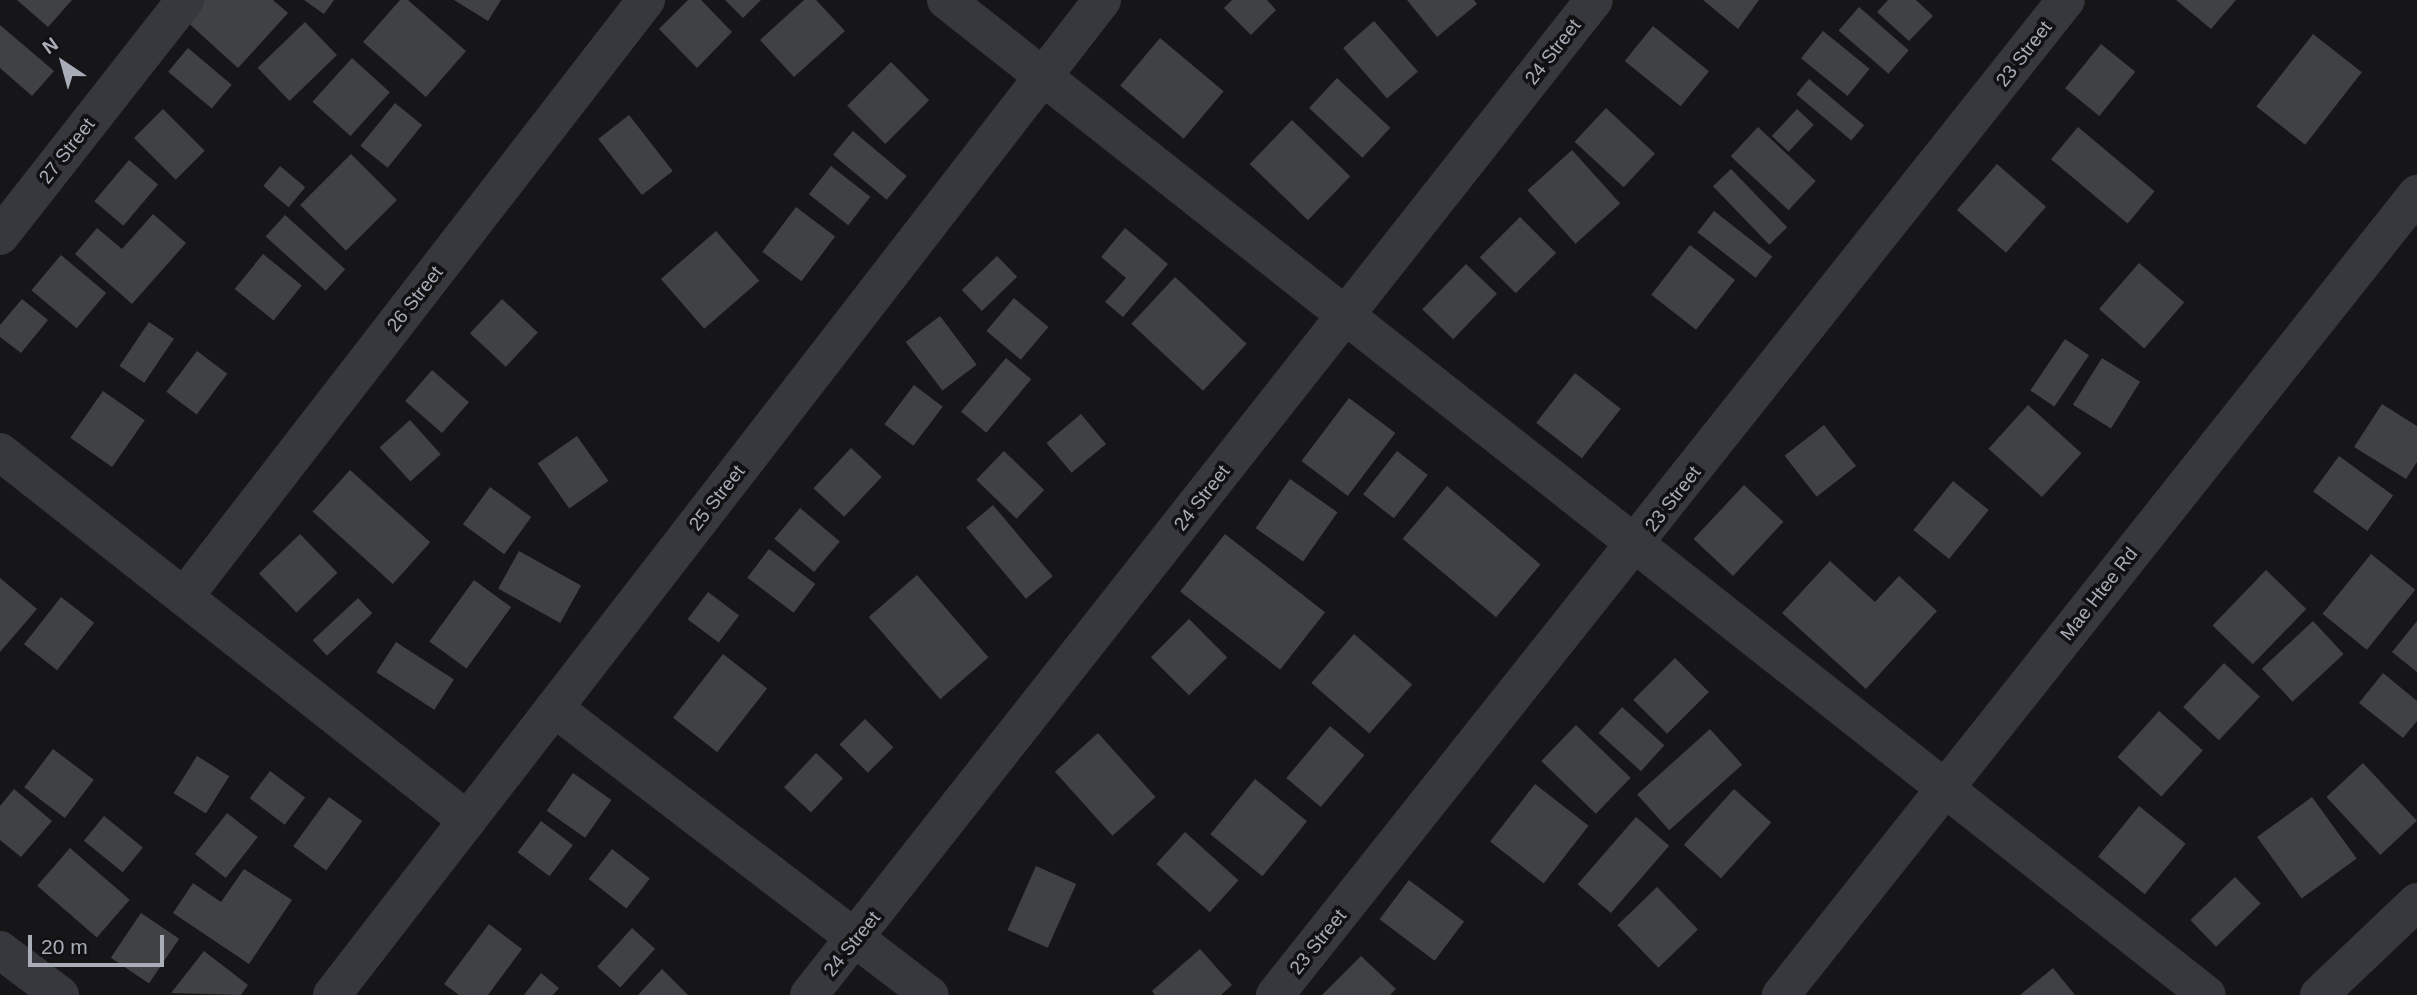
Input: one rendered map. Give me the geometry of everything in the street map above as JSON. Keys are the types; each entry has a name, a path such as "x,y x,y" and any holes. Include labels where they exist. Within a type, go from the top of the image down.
{"street":[{"name":"27 Street","path":"0,236 185,0"},
{"name":"26 Street","path":"184,597 646,0"},
{"path":"946,0 1947,786 2207,995"},
{"name":"25 Street","path":"332,995 1102,0"},
{"name":"24 Street","path":"809,995 857,939 1345,313 1594,0"},
{"name":"23 Street","path":"1275,995 1638,544 2066,0"},
{"name":"Mae Htee Rd","path":"1781,995 2417,194"},
{"path":"0,452 467,820"},
{"path":"554,708 930,995"},
{"path":"2319,995 2417,902"},
{"path":"0,950 60,995"}],"building":[{"path":"17,0 72,0 48,27"},
{"path":"203,0 273,0 288,13 238,68 185,20"},
{"path":"304,0 334,0 324,14"},
{"path":"400,0 408,0 466,51 426,97 363,42"},
{"path":"454,0 501,0 488,21"},
{"path":"688,0 701,0 732,32 697,68 659,29"},
{"path":"725,0 761,0 743,18"},
{"path":"804,0 816,0 845,31 794,77 760,40"},
{"path":"1232,0 1267,0 1276,10 1251,35 1224,8"},
{"path":"1407,0 1474,0 1477,4 1437,37"},
{"path":"1703,0 1759,0 1738,29"},
{"path":"1888,0 1916,0 1933,16 1909,41 1877,12"},
{"path":"2176,0 2236,0 2211,29"},
{"path":"1859,7 1909,50 1888,74 1839,30"},
{"path":"1374,21 1418,72 1387,98 1343,48"},
{"path":"305,22 337,55 289,101 258,68"},
{"path":"0,25 54,71 32,96 0,68"},
{"path":"1653,26 1709,71 1681,106 1625,61"},
{"path":"1823,31 1870,69 1848,96 1801,58"},
{"path":"2313,34 2362,72 2305,145 2256,106"},
{"path":"1160,38 1224,91 1184,139 1120,85"},
{"path":"2101,44 2135,72 2099,116 2065,88"},
{"path":"188,48 232,85 212,108 168,72"},
{"path":"352,58 390,92 350,136 313,102"},
{"path":"891,62 929,100 885,144 847,106"},
{"path":"1337,78 1390,128 1362,158 1309,108"},
{"path":"1809,79 1864,125 1851,141 1796,94"},
{"path":"395,103 422,125 388,168 360,146"},
{"path":"1606,108 1655,154 1624,187 1575,142"},
{"path":"163,109 205,151 176,180 134,138"},
{"path":"1797,109 1814,125 1789,152 1772,136"},
{"path":"629,115 673,171 642,195 598,139"},
{"path":"1292,120 1350,176 1308,220 1250,164"},
{"path":"1758,127 1816,181 1788,210 1731,156"},
{"path":"2078,127 2155,191 2128,223 2051,159"},
{"path":"853,131 907,176 887,200 833,155"},
{"path":"1572,150 1620,204 1576,244 1527,190"},
{"path":"351,154 397,200 346,251 300,205"},
{"path":"129,160 158,184 123,226 94,201"},
{"path":"1997,164 2046,207 2006,253 1957,210"},
{"path":"280,166 305,187 289,207 263,186"},
{"path":"831,166 870,197 848,225 809,194"},
{"path":"1731,169 1787,227 1769,245 1713,186"},
{"path":"796,207 835,236 801,281 762,252"},
{"path":"1714,211 1772,257 1756,278 1697,232"},
{"path":"153,214 186,243 132,304 75,254 97,228 122,249"},
{"path":"285,215 345,269 326,291 266,237"},
{"path":"1520,217 1556,253 1516,293 1480,257"},
{"path":"1125,228 1168,264 1123,317 1105,302 1126,278 1101,257"},
{"path":"716,231 759,281 704,329 661,279"},
{"path":"1690,245 1735,280 1696,330 1651,295"},
{"path":"263,254 302,285 274,320 235,289"},
{"path":"61,255 106,293 77,328 31,290"},
{"path":"997,256 1017,277 982,311 962,290"},
{"path":"2139,263 2184,302 2144,348 2099,309"},
{"path":"1466,264 1497,294 1453,339 1422,309"},
{"path":"1175,277 1247,344 1203,391 1131,324"},
{"path":"1014,298 1048,327 1021,360 986,331"},
{"path":"22,299 48,320 21,353 0,337 0,325"},
{"path":"502,299 538,332 506,367 470,333"},
{"path":"940,316 977,365 942,391 906,342"},
{"path":"149,322 174,339 144,383 119,366"},
{"path":"2065,339 2089,355 2054,407 2030,390"},
{"path":"197,351 227,374 197,415 166,392"},
{"path":"1006,358 1031,379 986,433 961,412"},
{"path":"2102,358 2140,382 2111,428 2073,405"},
{"path":"432,370 469,402 442,433 405,401"},
{"path":"1575,373 1621,409 1582,458 1536,423"},
{"path":"914,385 943,407 913,446 885,424"},
{"path":"103,391 145,420 112,467 70,438"},
{"path":"1349,398 1395,433 1348,496 1301,461"},
{"path":"2382,404 2417,426 2417,462 2406,479 2354,447"},
{"path":"2028,405 2082,453 2042,497 1989,449"},
{"path":"1081,414 1106,444 1072,473 1047,443"},
{"path":"410,420 441,454 410,482 380,447"},
{"path":"1824,425 1856,466 1817,497 1785,456"},
{"path":"577,436 609,481 569,509 538,464"},
{"path":"851,448 882,477 844,517 813,488"},
{"path":"1004,451 1044,490 1016,519 976,480"},
{"path":"1397,451 1428,475 1394,518 1363,494"},
{"path":"2339,456 2393,495 2367,531 2313,492"},
{"path":"350,470 430,542 393,584 313,512"},
{"path":"1290,479 1338,512 1303,561 1256,528"},
{"path":"1953,481 1989,510 1949,559 1913,530"},
{"path":"1744,485 1783,522 1733,576 1694,539"},
{"path":"1447,486 1540,564 1496,617 1403,539"},
{"path":"490,487 531,517 504,554 463,524"},
{"path":"993,505 1053,576 1026,599 966,527"},
{"path":"800,508 840,541 814,572 774,539"},
{"path":"300,534 338,573 297,612 259,574"},
{"path":"1225,534 1325,612 1280,670 1180,592"},
{"path":"769,549 815,584 794,613 747,578"},
{"path":"519,551 581,585 560,623 498,589"},
{"path":"2371,554 2415,590 2367,650 2323,614"},
{"path":"1830,561 1875,602 1899,576 1937,611 1866,689 1782,613"},
{"path":"2266,570 2306,609 2253,664 2213,625"},
{"path":"917,575 989,657 940,699 869,617"},
{"path":"0,578 37,609 0,652"},
{"path":"474,580 511,607 467,669 429,641"},
{"path":"708,592 739,615 719,643 688,619"},
{"path":"61,597 94,623 57,670 24,644"},
{"path":"358,598 372,613 327,656 313,640"},
{"path":"1189,619 1227,657 1189,695 1151,657"},
{"path":"2313,621 2344,654 2292,702 2262,669"},
{"path":"2417,621 2417,672 2392,652"},
{"path":"1354,634 1412,685 1369,734 1311,683"},
{"path":"396,642 454,680 434,710 376,672"},
{"path":"723,654 767,688 717,752 673,718"},
{"path":"1675,658 1709,692 1667,734 1633,700"},
{"path":"2224,663 2260,696 2219,740 2183,707"},
{"path":"2383,673 2417,701 2417,721 2403,738 2359,703"},
{"path":"1622,707 1664,745 1641,771 1599,733"},
{"path":"2159,711 2203,750 2161,797 2118,757"},
{"path":"865,719 893,747 868,773 840,744"},
{"path":"1576,725 1631,778 1596,814 1541,761"},
{"path":"1330,726 1364,755 1321,807 1286,778"},
{"path":"1710,729 1742,765 1669,830 1637,795"},
{"path":"1098,733 1156,797 1112,836 1055,772"},
{"path":"53,749 94,780 65,818 24,787"},
{"path":"816,753 843,778 811,813 784,787"},
{"path":"197,756 229,776 206,813 174,793"},
{"path":"2363,763 2417,821 2380,855 2326,797"},
{"path":"270,771 305,797 285,825 250,798"},
{"path":"573,773 612,800 585,838 547,811"},
{"path":"1255,779 1307,821 1262,876 1210,834"},
{"path":"1535,784 1589,826 1544,883 1490,842"},
{"path":"14,789 52,821 21,857 0,840 0,806"},
{"path":"1734,789 1771,822 1721,878 1684,845"},
{"path":"329,797 362,821 326,870 293,846"},
{"path":"2312,797 2357,858 2302,898 2257,837"},
{"path":"2139,806 2186,844 2145,894 2098,857"},
{"path":"227,813 258,837 226,878 195,854"},
{"path":"104,816 143,847 123,872 84,841"},
{"path":"1636,817 1669,846 1611,913 1578,884"},
{"path":"541,821 573,845 549,876 518,852"},
{"path":"1185,832 1239,880 1210,912 1156,864"},
{"path":"70,848 130,900 97,938 37,886"},
{"path":"612,849 650,879 626,908 589,879"},
{"path":"1036,866 1076,884 1048,948 1008,930"},
{"path":"244,869 292,900 249,964 173,913 193,883 221,902"},
{"path":"2235,877 2261,904 2216,947 2190,920"},
{"path":"1409,880 1464,922 1435,961 1380,919"},
{"path":"1657,887 1698,929 1658,968 1617,925"},
{"path":"141,913 179,939 149,983 111,958"},
{"path":"489,924 522,949 488,995 459,995 444,984"},
{"path":"632,928 655,949 620,987 597,967"},
{"path":"1200,949 1232,985 1221,995 1155,995 1152,991"},
{"path":"204,951 248,985 241,995 171,993"},
{"path":"1361,956 1396,989 1390,995 1322,995"},
{"path":"2053,968 2075,995 2020,995"},
{"path":"662,969 688,995 638,995"},
{"path":"541,973 559,988 553,995 524,995"}]}
